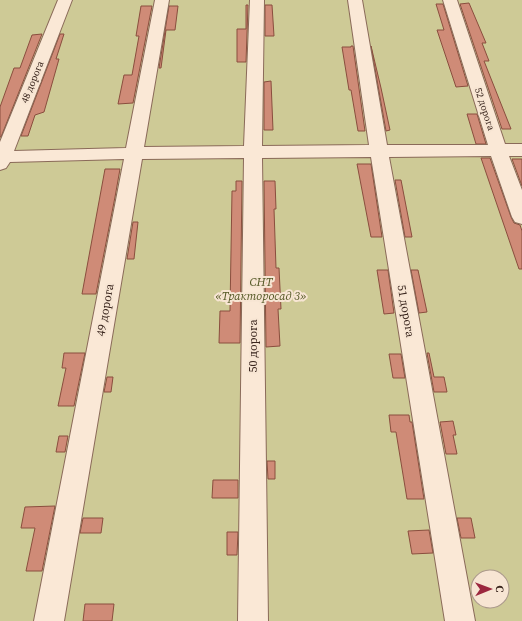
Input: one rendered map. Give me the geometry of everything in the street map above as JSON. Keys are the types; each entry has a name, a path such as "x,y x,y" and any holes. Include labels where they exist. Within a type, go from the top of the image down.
{"street":[{"name":"48 дорога","path":"1,159 65,0"},
{"name":"49 дорога","path":"48,621 162,0"},
{"name":"50 дорога","path":"253,621 253,152 257,0"},
{"name":"51 дорога","path":"355,0 379,151 460,621"},
{"name":"52 дорога","path":"450,0 498,149 522,217"},
{"path":"1,159 134,153 522,150"}],"green space":[{"name":"СНТ «Тракторосад 3»","path":"0,0 522,0 522,621 0,621"}],"building":[{"path":"469,3 486,43 482,43 489,61 484,61 511,129 502,129 460,4"},
{"path":"436,4 443,4 468,86 456,87 437,30 444,30"},
{"path":"246,5 248,5 246,62 237,62 237,29 246,29"},
{"path":"265,5 272,5 274,36 265,36"},
{"path":"141,6 152,6 133,103 118,104 124,75 132,75 139,36 136,36"},
{"path":"169,6 178,6 175,30 166,30 161,68 159,68"},
{"path":"42,34 0,137 0,107 14,68 20,68 32,35"},
{"path":"60,34 64,34 56,59 59,59 44,112 35,115 28,136 21,136"},
{"path":"353,46 365,131 358,131 351,90 349,90 342,47"},
{"path":"371,46 390,130 386,131"},
{"path":"271,81 273,130 264,130 264,82"},
{"path":"467,114 477,114 486,144 476,144"},
{"path":"481,158 490,158 511,217 514,223 520,225 522,231 522,269 519,269"},
{"path":"512,159 522,159 522,186"},
{"path":"357,164 371,164 382,237 371,237"},
{"path":"105,169 120,169 96,294 82,294"},
{"path":"395,180 401,180 412,237 405,237"},
{"path":"236,181 242,181 240,343 219,343 220,311 230,311 232,191 236,191"},
{"path":"264,181 275,181 276,209 274,209 276,268 279,268 281,309 278,309 280,346 266,347"},
{"path":"133,222 138,222 134,259 127,259"},
{"path":"377,270 388,270 394,313 384,314"},
{"path":"411,270 418,270 427,312 419,313"},
{"path":"64,353 85,353 74,406 58,406 66,368 62,368"},
{"path":"427,353 429,353 434,377 444,377 447,392 434,392"},
{"path":"389,354 401,354 405,378 393,378"},
{"path":"107,377 113,377 111,392 104,392"},
{"path":"389,415 409,415 410,422 412,422 424,499 407,499 396,432 391,432"},
{"path":"453,421 456,435 453,435 457,454 446,454 440,422"},
{"path":"59,436 68,436 65,452 56,452"},
{"path":"267,461 275,461 275,479 268,479"},
{"path":"213,480 238,480 238,498 212,498"},
{"path":"55,506 42,571 26,571 35,528 21,528 25,507"},
{"path":"83,518 103,518 101,533 80,533"},
{"path":"457,518 471,518 475,538 461,538"},
{"path":"429,530 433,553 412,554 408,531"},
{"path":"227,532 238,532 237,555 227,555"},
{"path":"85,604 114,604 112,621 83,621"}]}
